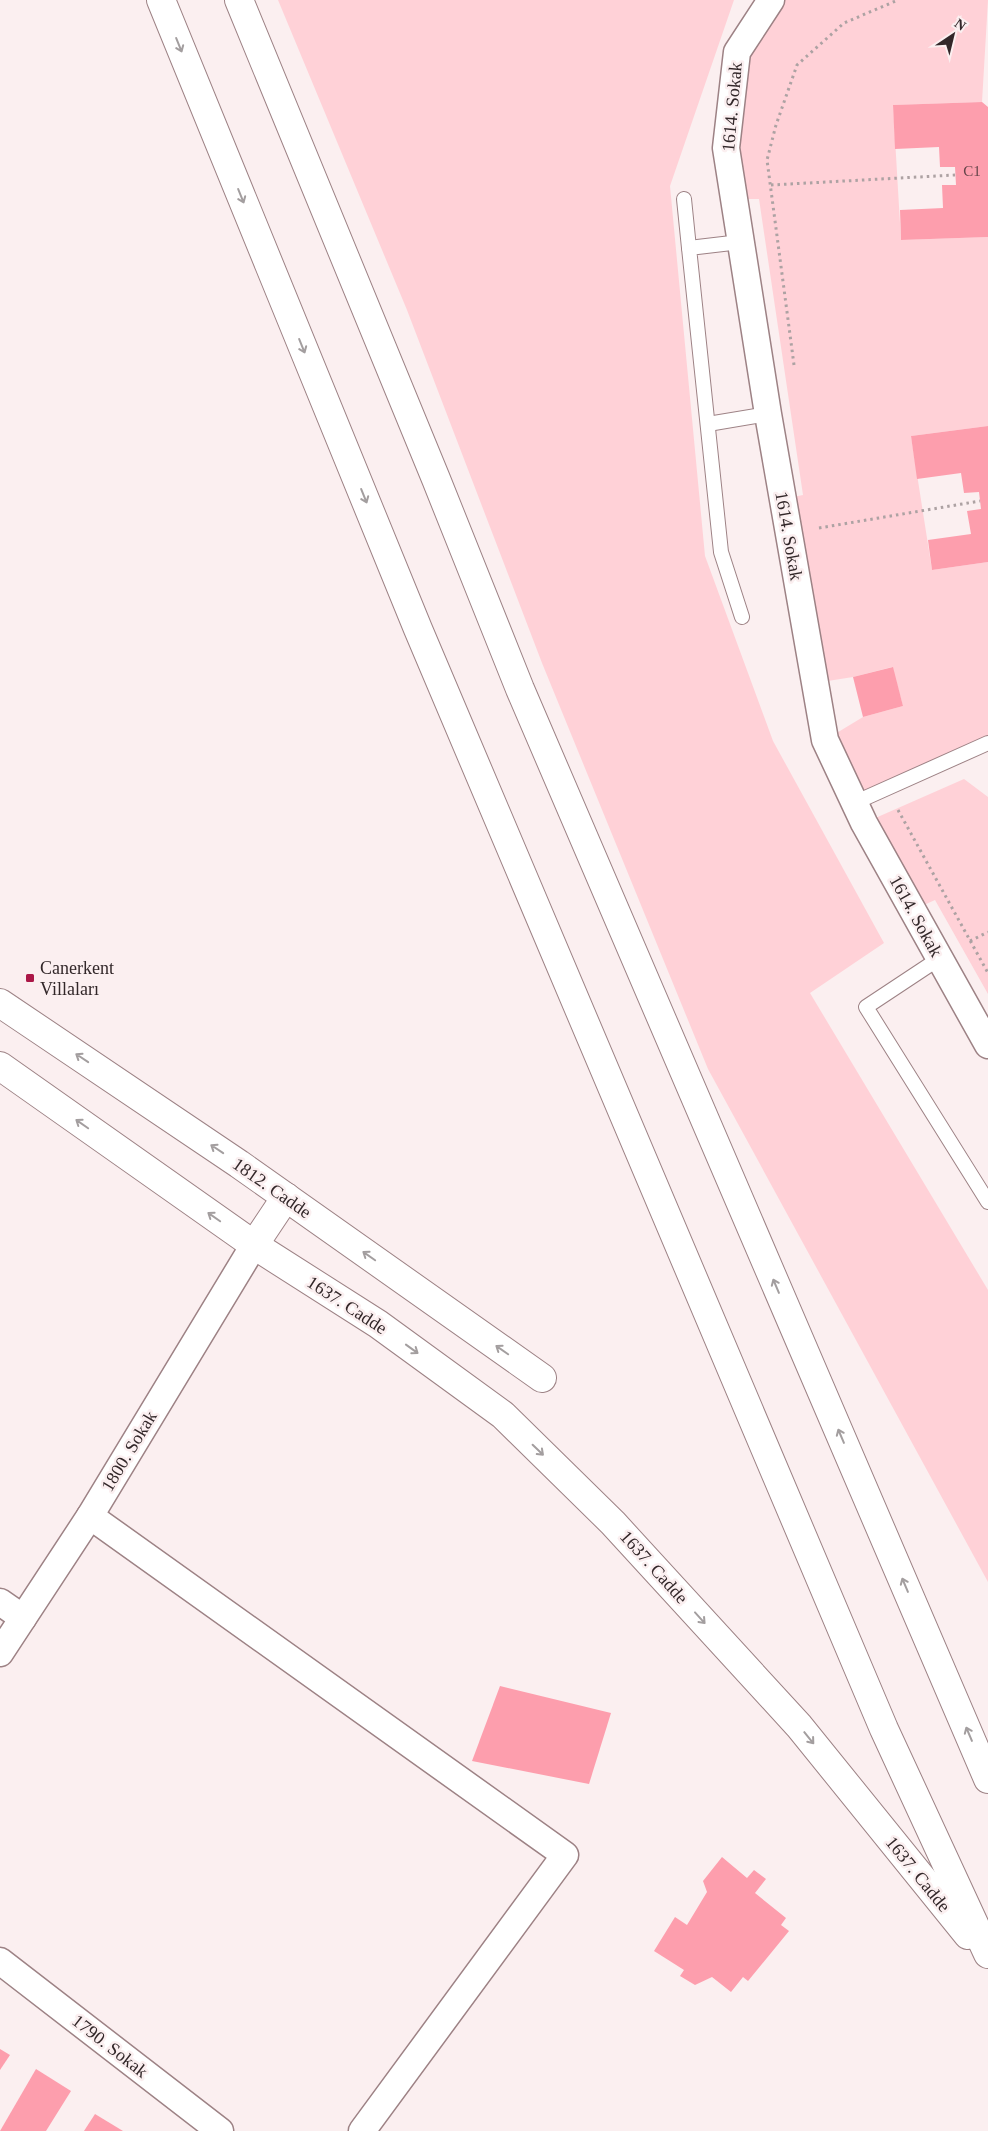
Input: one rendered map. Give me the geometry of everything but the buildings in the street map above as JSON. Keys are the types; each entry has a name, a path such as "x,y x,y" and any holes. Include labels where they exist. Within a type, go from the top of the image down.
{"street":[{"path":"161,0 418,629 884,1729 988,1954"},
{"path":"239,0 436,479 520,689 988,1779"},
{"name":"1614. Sokak","path":"771,0 737,52 726,148 768,414 825,740 854,803 988,1045"},
{"name":"1812. Cadde","path":"0,1003 286,1197 542,1378"},
{"path":"0,1066 254,1245 286,1197"},
{"name":"1800. Sokak","path":"0,1653 90,1516 254,1245"},
{"name":"1637. Cadde","path":"254,1245 378,1324 503,1415 613,1523 799,1726 988,1960"},
{"path":"90,1516 565,1855 362,2131"},
{"path":"0,1602 23,1618"},
{"name":"1790. Sokak","path":"0,1962 220,2131"}],"lane":[{"path":"684,199 721,552 742,617"},
{"path":"689,248 740,242"},
{"path":"708,424 768,414"},
{"path":"854,803 988,743"},
{"path":"940,958 866,1007 988,1202"}],"path":[{"path":"794,368 767,160 776,125 797,65 844,23 898,0"},
{"path":"771,185 956,175"},
{"path":"815,520 816,528 980,501"},
{"path":"894,802 988,974"},
{"path":"970,941 988,932"}],"shaded area":[{"path":"278,0 734,0 670,186 705,556 773,741 884,943 810,993 988,1290 988,1582 708,1069 542,663 407,310"},
{"path":"771,0 988,0 982,102 893,105 901,240 988,237 988,426 911,436 932,570 988,562 988,743 854,803 825,740 863,717 903,706 892,667 853,677 815,683 783,499 803,495 759,199 733,199 737,52"},
{"path":"964,779 988,797 988,994 935,900 913,910 864,823"}],"place":[{"name":"Canerkent Villaları","path":"30,978"}]}
